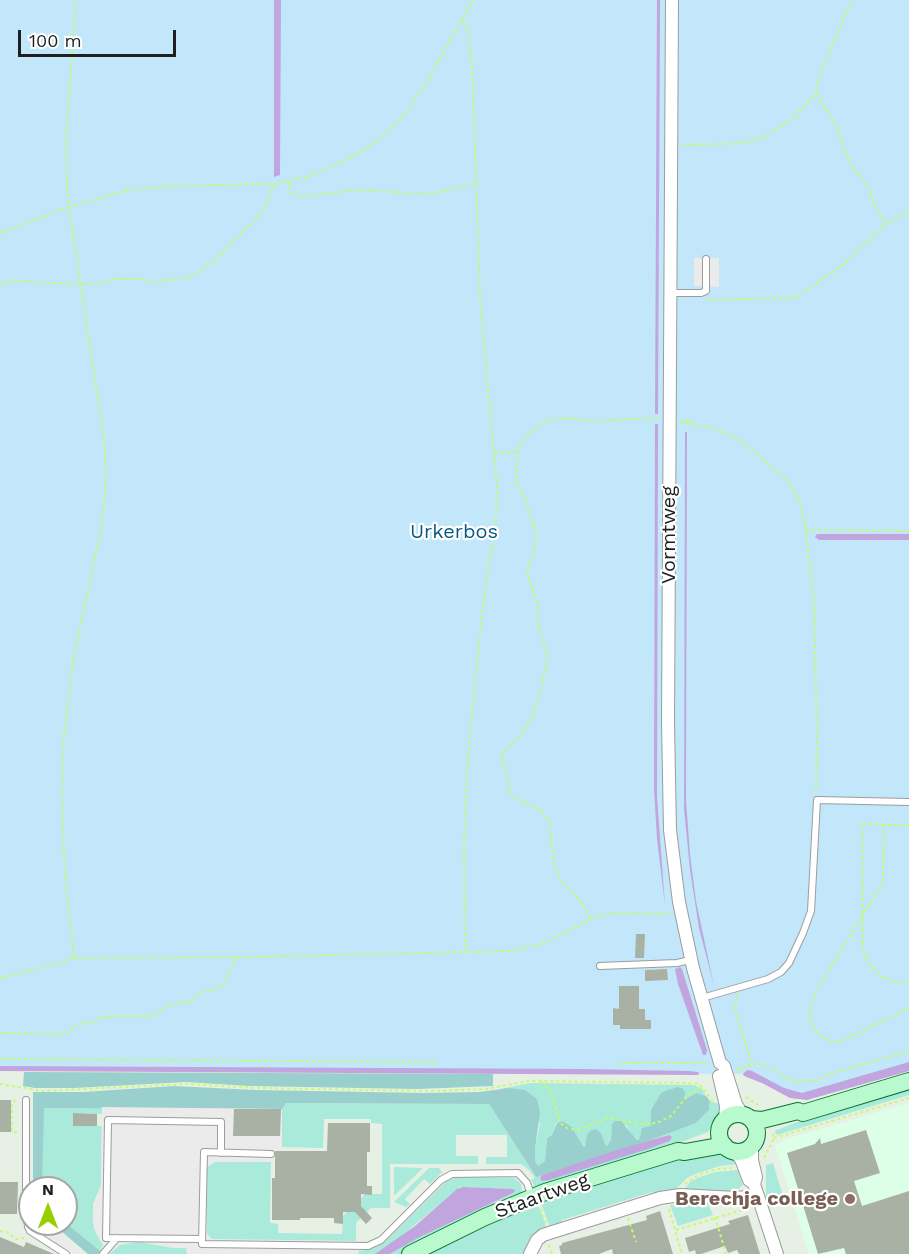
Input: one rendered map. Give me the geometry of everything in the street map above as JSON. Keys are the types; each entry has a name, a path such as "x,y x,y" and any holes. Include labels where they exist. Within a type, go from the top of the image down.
{"main road":[{"path":"803,1113 799,1118 765,1130 760,1138 744,1150 731,1154 720,1137 722,1124 733,1114 762,1120 798,1112 803,1113 909,1081"},
{"path":"747,1117 756,1128 760,1138"},
{"name":"Staartweg","path":"678,1151 682,1146 711,1135 722,1124"},
{"name":"Staartweg","path":"410,1254 457,1230 678,1151 731,1154"}],"street":[{"name":"Vormtweg","path":"672,0 669,802 675,875 690,960 720,1063 724,1066 736,1104 747,1117"},
{"name":"Vormtweg","path":"720,1063 717,1068 726,1106 722,1124"},
{"path":"760,1138 756,1186 777,1254"},
{"path":"731,1154 741,1159 749,1180 756,1186"},
{"path":"530,1254 537,1240 543,1235 665,1197 683,1195 736,1198 756,1186"}],"lane":[{"path":"671,293 705,292 706,259"},
{"path":"702,998 768,979 786,968 804,933 812,904 817,800 909,802"},
{"path":"600,966 677,963 690,960"},
{"path":"24,1099 25,1176"},
{"path":"202,1239 106,1238 108,1120 221,1122 220,1153"},
{"path":"271,1154 204,1152 202,1244 368,1246 381,1240 441,1180 456,1173 518,1173 527,1183 536,1200"},
{"path":"38,1236 66,1254"},
{"path":"103,1254 117,1238"}],"path":[{"path":"74,958 64,866 62,753 73,660 102,521 106,474 104,439 69,207 66,161 76,0"},
{"path":"0,233 69,207 147,187 274,184 310,176 339,163 380,139 403,116 419,94 473,0"},
{"path":"681,145 734,144 762,138 792,119 816,94 820,76 852,0"},
{"path":"463,19 468,31 472,61 480,300 495,453 496,519 478,641 465,800 465,952"},
{"path":"816,94 838,128 840,140 851,165 869,188 875,207 886,224"},
{"path":"289,181 291,193 299,197 356,190 430,194 477,182"},
{"path":"0,284 18,279 46,284 102,284 123,279 157,282 166,279 189,278 227,249 262,212 274,184"},
{"path":"703,300 790,300 795,298 840,267 886,224 909,211"},
{"path":"590,919 581,901 560,879 554,865 549,820 539,809 520,801 509,793 502,758 503,752 522,734 535,712 548,657 538,623 537,603 528,579 527,570 534,552 536,532 524,497 516,484 517,452 527,435 548,420 565,418 596,421 652,418"},
{"path":"681,422 715,429 737,438 781,474 797,495 806,530 814,602 817,800"},
{"path":"495,453 517,452"},
{"path":"806,530 909,531"},
{"path":"909,825 862,824 863,950 869,963 881,976 888,980 909,984"},
{"path":"884,825 884,879 811,1000 809,1012 811,1024 823,1038 841,1041 909,1008"},
{"path":"0,978 74,958 512,951 532,947 600,915 677,914"},
{"path":"0,1033 68,1033 77,1024 92,1023 101,1017 153,1016 170,1004 189,1002 202,992 219,988 237,957"},
{"path":"740,988 735,1010 752,1064"},
{"path":"733,1072 752,1064 762,1064 790,1080 812,1081 909,1052"},
{"path":"0,1059 435,1062"},
{"path":"619,1063 720,1063"},
{"path":"541,1081 552,1094 560,1123 576,1130 608,1118 640,1124 657,1123 671,1116 688,1095 703,1087"},
{"path":"0,1084 43,1090 187,1084 256,1088 433,1091 486,1089 519,1082 541,1081 696,1083 703,1087 709,1097 718,1102"},
{"path":"760,1138 774,1138 909,1098"},
{"path":"14,1132 12,1132 12,1102 24,1099"},
{"path":"758,1161 774,1138"},
{"path":"683,1186 698,1175 718,1169 731,1154"},
{"path":"665,1197 682,1254"},
{"path":"536,1200 548,1229"},
{"path":"676,1230 743,1209"},
{"path":"627,1215 636,1242"},
{"path":"715,1217 726,1254"},
{"path":"0,1231 7,1232 17,1239 23,1239 26,1236"},
{"path":"548,1240 552,1254"}],"shaded area":[{"path":"274,0 281,0 280,175 274,177"},
{"path":"657,0 660,0 658,414 655,414"},
{"path":"694,258 719,258 719,287 694,286"},
{"path":"655,424 658,424 657,797 665,905 654,789"},
{"path":"685,432 687,432 686,800 696,901 714,986 699,928 684,809"},
{"path":"817,534 909,534 909,540 819,540 815,537"},
{"path":"680,967 707,1050 706,1055 703,1055 678,984 675,969"},
{"path":"909,1062 909,1071 807,1100 790,1098 743,1074 747,1070 752,1071 784,1088 802,1093"},
{"path":"0,1066 584,1069 689,1071 698,1072 699,1075 0,1071"},
{"path":"24,1072 493,1074 493,1086 417,1089 249,1086 186,1082 35,1088 23,1086"},
{"path":"530,1083 694,1085 702,1089 706,1096 696,1093 684,1100 684,1097 673,1088 661,1093 651,1110 651,1126 640,1133 639,1140 632,1135 626,1125 612,1124 611,1140 607,1146 601,1133 583,1146 572,1127 562,1121 556,1123 552,1135 547,1137 545,1161 538,1166 535,1161 535,1149 540,1123 525,1090 500,1089"},
{"path":"174,1086 425,1093 480,1092 509,1088 525,1090 537,1099 540,1113 535,1149 535,1161 538,1166 545,1161 547,1138 552,1135 557,1123 562,1121 572,1127 583,1146 585,1146 587,1135 595,1129 601,1133 607,1146 611,1140 612,1124 615,1121 621,1121 639,1140 642,1128 651,1126 651,1110 661,1093 667,1090 678,1087 685,1093 684,1100 696,1093 706,1096 710,1101 709,1110 696,1123 536,1177 489,1104 286,1103 282,1109 44,1108 42,1176 33,1176 33,1092 83,1092"},
{"path":"909,1086 909,1095 777,1135 774,1131 831,1109"},
{"path":"710,1101 722,1105 720,1117 708,1132 543,1188 534,1186 531,1180 535,1178 521,1164 486,1164 486,1157 507,1157 507,1135 456,1135 456,1156 478,1156 478,1164 390,1164 390,1208 371,1208 366,1213 361,1208 360,1200 365,1194 382,1194 382,1124 371,1123 371,1119 324,1119 323,1148 282,1147 282,1109 286,1103 489,1104 535,1176 542,1175 541,1178 544,1181 671,1141 669,1135 651,1140 696,1123 709,1110"},
{"name":"Berechja college","path":"909,1103 909,1254 809,1254 775,1146 786,1139"},
{"path":"102,1107 102,1114 74,1113 74,1126 102,1126 101,1185 93,1204 93,1222 103,1245 100,1251 78,1233 78,1176 42,1176 43,1108"},
{"path":"102,1107 282,1109 282,1150 274,1150 274,1162 215,1162 207,1167 207,1236 215,1240 356,1241 358,1254 187,1254 186,1248 149,1242 101,1242 94,1228 93,1209 101,1185"},
{"path":"669,1135 672,1137 670,1141 648,1149 549,1180 542,1181 540,1178 542,1175 620,1149"},
{"path":"723,1151 739,1164 720,1166 695,1174 687,1178 674,1191 656,1194 652,1192 562,1220 561,1225 550,1228 541,1203 677,1157"},
{"path":"215,1162 271,1162 270,1223 278,1224 278,1233 342,1234 343,1216 348,1211 356,1212 361,1218 356,1223 356,1241 211,1239 206,1232 206,1170 209,1164"},
{"path":"773,1163 783,1196 766,1201 766,1165"},
{"path":"394,1167 423,1168 394,1196"},
{"path":"429,1168 439,1168 442,1172 430,1184 424,1179 405,1199 410,1204 406,1207 394,1202"},
{"path":"738,1170 743,1185 737,1193 683,1191 690,1182 697,1178 716,1172"},
{"path":"456,1177 515,1178 521,1184 522,1191 519,1197 401,1254 390,1254 418,1238 515,1192 514,1189 460,1187 393,1243 375,1254 358,1254 359,1251 372,1249 384,1243 447,1181"},
{"path":"463,1187 514,1189 515,1192 418,1238 390,1254 375,1254 415,1226 457,1189"},
{"path":"707,1202 713,1215 678,1226 670,1205"},
{"path":"538,1204 547,1229 524,1254 419,1254"},
{"path":"78,1233 100,1251 98,1254 88,1254 67,1236 78,1236"},
{"path":"48,1236 61,1236 82,1254 60,1254 62,1248"},
{"path":"139,1242 187,1248 187,1254 109,1254 120,1245"}],"green space":[{"name":"Urkerbos","path":"0,0 909,0 909,1065 811,1095 794,1095 748,1074 0,1070"}],"building":[{"path":"636,934 645,934 644,958 635,958"},
{"path":"667,969 668,980 645,981 645,970"},
{"path":"619,986 639,986 639,1009 645,1009 645,1020 651,1020 651,1029 620,1029 620,1025 613,1025 613,1008 619,1009"},
{"path":"0,1100 11,1100 11,1132 0,1132"},
{"path":"234,1109 281,1109 280,1136 233,1136"},
{"path":"73,1113 97,1114 97,1126 73,1126"},
{"path":"328,1123 370,1123 367,1186 372,1186 372,1195 361,1194 361,1206 372,1218 366,1224 355,1212 343,1212 343,1224 334,1223 334,1218 272,1220 272,1178 275,1178 275,1151 327,1151"},
{"name":"Berechja college","path":"866,1130 880,1173 854,1181 862,1206 909,1191 909,1254 846,1254 844,1248 818,1254 787,1153 815,1144 820,1138 821,1144"},
{"path":"0,1182 18,1182 17,1214 0,1214"},
{"path":"660,1211 673,1254 613,1254 612,1249 599,1254 561,1254 559,1246 562,1243 647,1220 646,1216"},
{"path":"748,1215 760,1254 739,1254 737,1250 728,1253 725,1246 701,1254 696,1254 695,1250 689,1252 685,1238 730,1224 728,1221"},
{"path":"0,1237 24,1247 26,1242 54,1254 0,1254"}],"place":[{"name":"Berechja college","path":"850,1199"}]}
